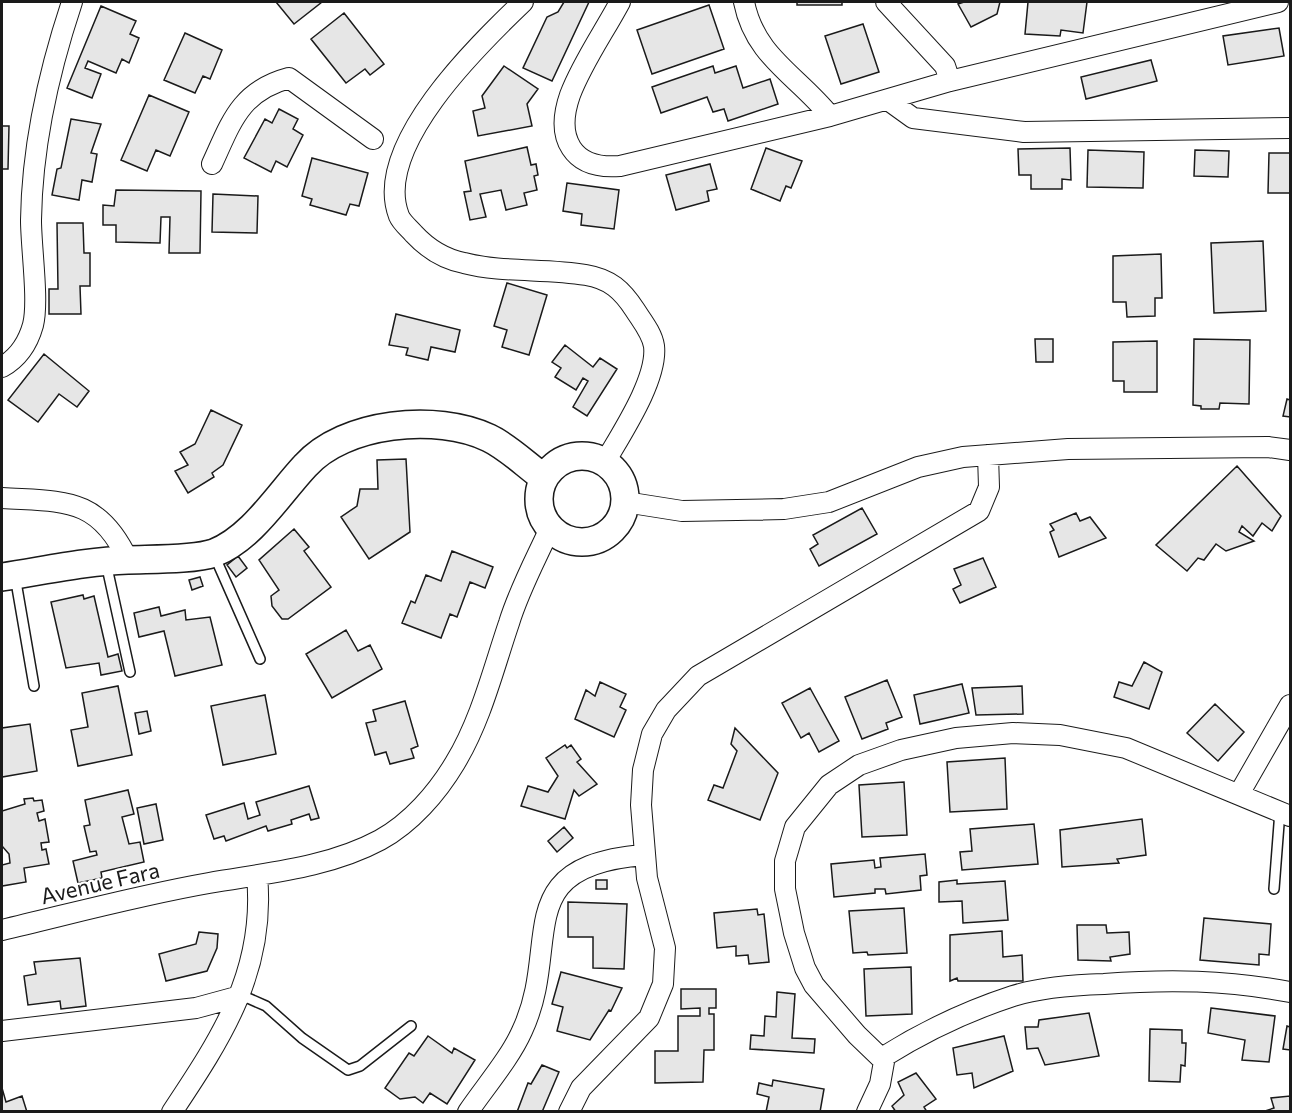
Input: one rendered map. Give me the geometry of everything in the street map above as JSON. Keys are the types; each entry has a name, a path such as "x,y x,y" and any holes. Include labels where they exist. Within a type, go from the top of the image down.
{"main road":[{"path":"8,576 119,556 214,553 250,529 313,457 361,432 388,425 444,428 484,436 544,478"},
{"path":"578,456 592,456 605,462 621,479 625,502 618,523 601,537 580,542 559,535 544,519 539,498 544,478 559,463 578,456"}],"street":[{"path":"2,367 22,350 34,319 31,219 39,133 62,31 72,2"},
{"path":"523,2 466,56 421,117 397,174 396,201 400,218 420,240 433,251 457,262 584,275 611,283 624,293 648,330 654,356 650,373 632,414 605,462"},
{"path":"620,2 574,86 565,112 569,145 586,163 620,166 830,116 950,81 1254,5 1278,2"},
{"path":"744,2 749,23 757,40 830,116"},
{"path":"886,2 945,66 950,81"},
{"path":"212,164 244,102 265,87 289,78 373,139"},
{"path":"888,100 913,118 1024,132 1290,128"},
{"path":"625,502 682,511 784,509 830,502 918,467 988,455 1068,449 1268,447 1290,450"},
{"path":"569,1112 581,1088 650,1018 661,993 665,948 644,855 645,840 641,805 643,770 652,734 666,710 698,676 979,511 989,487 988,455"},
{"path":"2,498 67,502 84,508 106,524 119,556"},
{"name":"Avenue Fara","path":"2,930 208,883 257,876 337,858 380,839 416,813 456,762 489,688 509,621 550,528"},
{"path":"1239,794 1290,705"},
{"path":"884,1061 857,1035 814,985 800,951 785,889 785,861 795,827 836,779 859,765 901,750 947,739 1013,733 1060,735 1126,748 1285,814"},
{"path":"468,1112 522,1032 536,986 547,910 555,894 566,878 579,869 618,857 644,855"},
{"path":"172,1112 210,1056 241,995 252,962 259,901 257,876"},
{"path":"867,1112 880,1084 885,1056 932,1027 1022,994 1076,985 1153,980 1239,982 1290,992"},
{"path":"2,1031 196,1008 241,995"}],"lane":[{"path":"214,553 260,658"},
{"path":"119,556 130,672"},
{"path":"8,576 34,686"},
{"path":"1275,889 1285,814"},
{"path":"241,995 266,1006 302,1038 348,1070 360,1065 411,1026"}],"building":[{"path":"276,2 322,2 294,24"},
{"path":"564,2 589,2 552,81 523,68 547,17 558,12"},
{"path":"797,2 842,2 842,5 797,5"},
{"path":"1000,2 997,14 971,27 958,4"},
{"path":"1028,2 1087,2 1083,33 1061,30 1060,36 1025,34"},
{"path":"709,5 724,49 652,74 637,30"},
{"path":"101,6 136,21 130,34 139,38 129,63 122,59 116,73 88,61 85,68 101,74 92,98 67,88"},
{"path":"344,13 384,64 370,75 365,69 346,83 311,39"},
{"path":"863,24 879,72 841,84 825,36"},
{"path":"1279,28 1284,56 1228,65 1223,36"},
{"path":"185,33 222,50 210,79 203,76 195,93 164,80"},
{"path":"1151,60 1157,81 1086,99 1081,77"},
{"path":"504,66 538,89 527,104 532,126 478,136 473,111 485,108 482,96"},
{"path":"713,66 715,73 736,66 743,88 770,79 778,104 728,121 724,109 713,112 707,97 661,113 652,87"},
{"path":"149,95 189,112 170,156 156,150 147,171 121,160"},
{"path":"279,109 298,119 293,129 303,135 287,167 276,161 271,172 244,158 265,119 272,123"},
{"path":"71,119 101,124 91,153 97,154 92,182 82,180 79,200 52,195 57,169 61,168"},
{"path":"2,126 9,126 8,169 2,169"},
{"path":"527,147 531,165 536,164 538,175 534,176 537,190 524,193 527,205 506,210 501,190 480,194 486,217 470,220 464,192 471,191 465,161"},
{"path":"766,148 802,161 791,188 786,186 780,201 751,189"},
{"path":"1070,148 1071,180 1062,179 1062,189 1031,189 1031,175 1019,175 1018,149"},
{"path":"1088,150 1144,152 1143,188 1087,187"},
{"path":"1195,150 1229,151 1228,177 1194,176"},
{"path":"1269,153 1290,153 1290,193 1268,193"},
{"path":"312,158 368,173 359,206 350,204 346,215 310,205 312,199 302,196"},
{"path":"710,164 717,189 707,191 709,201 676,210 666,175"},
{"path":"567,183 619,190 614,229 581,225 582,214 563,211"},
{"path":"116,190 201,191 200,253 169,253 170,217 161,217 160,243 116,242 116,225 103,225 103,205 114,206"},
{"path":"213,194 258,196 257,233 212,232"},
{"path":"57,223 83,223 84,253 90,253 90,286 80,286 81,314 49,314 49,289 58,289"},
{"path":"1263,241 1266,311 1214,313 1211,243"},
{"path":"1161,254 1162,298 1155,298 1155,316 1127,317 1126,302 1113,302 1113,256"},
{"path":"507,283 547,295 529,355 502,347 507,330 494,326"},
{"path":"396,314 460,330 455,352 431,347 428,360 406,355 408,348 389,345"},
{"path":"1035,339 1053,339 1053,362 1036,362"},
{"path":"1194,339 1250,340 1249,404 1220,403 1219,409 1201,409 1201,406 1193,405"},
{"path":"1157,341 1157,392 1124,392 1124,381 1113,381 1113,342"},
{"path":"565,345 593,367 600,358 617,369 587,416 573,407 588,381 583,378 576,390 555,377 561,368 552,362"},
{"path":"44,354 89,391 77,407 59,394 38,422 8,400"},
{"path":"1287,399 1290,400 1290,417 1283,416"},
{"path":"211,410 242,425 223,465 212,473 214,477 188,493 175,471 188,465 180,452 195,444"},
{"path":"406,459 410,532 369,559 341,517 357,506 360,489 378,489 377,460"},
{"path":"1237,466 1281,516 1272,531 1262,523 1253,536 1242,526 1239,532 1254,541 1226,551 1216,544 1204,560 1198,558 1187,571 1156,545"},
{"path":"862,508 877,534 819,566 810,549 818,544 813,535"},
{"path":"1076,513 1080,521 1090,517 1106,538 1059,557 1050,532 1054,530 1050,524"},
{"path":"294,529 309,547 304,551 331,587 288,619 282,619 272,606 271,596 279,590 259,560"},
{"path":"452,551 493,567 485,588 470,582 457,617 450,614 441,638 402,623 411,601 415,603 426,575 441,581"},
{"path":"238,556 247,568 236,577 227,565"},
{"path":"983,558 996,587 960,603 953,589 961,585 954,569"},
{"path":"200,577 203,586 192,590 189,580"},
{"path":"83,595 84,599 94,596 108,657 118,654 122,671 101,675 99,663 66,668 51,602"},
{"path":"159,607 161,616 185,610 186,620 210,617 222,665 175,676 164,631 139,637 134,613"},
{"path":"346,630 358,651 370,645 382,669 332,698 306,654"},
{"path":"1144,662 1162,672 1149,709 1114,697 1119,682 1132,686"},
{"path":"887,680 902,717 886,723 888,729 862,739 845,697"},
{"path":"600,682 626,694 620,707 626,710 614,737 575,719 586,690 595,696"},
{"path":"962,684 969,713 920,724 914,695"},
{"path":"118,686 132,755 78,766 71,730 88,727 82,693"},
{"path":"1022,686 1023,714 976,715 972,688"},
{"path":"810,688 839,741 819,752 809,733 801,738 782,703"},
{"path":"265,695 276,754 223,765 211,706"},
{"path":"405,701 418,746 411,749 414,758 390,764 386,752 375,755 366,723 376,721 373,710"},
{"path":"1215,704 1244,732 1218,761 1187,733"},
{"path":"147,711 151,731 139,734 135,713"},
{"path":"30,724 37,771 2,777 2,728"},
{"path":"735,728 778,773 760,820 708,800 714,785 723,788 737,751 731,744"},
{"path":"565,745 567,748 571,745 581,759 577,762 597,784 579,796 574,790 565,819 521,806 528,786 548,792 558,776 546,758"},
{"path":"1005,758 1007,809 950,812 947,762"},
{"path":"904,782 907,835 862,837 859,785"},
{"path":"309,786 319,818 311,820 309,814 291,820 292,824 268,831 266,826 226,841 224,836 214,839 206,815 244,803 248,819 260,815 256,802"},
{"path":"128,790 134,814 122,817 129,844 140,842 144,862 101,872 102,878 78,883 73,861 97,855 96,851 90,852 84,826 90,825 85,800"},
{"path":"33,798 34,801 42,800 44,811 37,813 39,821 45,819 49,842 41,843 42,850 46,849 49,864 24,868 26,882 2,886 2,865 10,863 9,854 2,846 2,811 25,804 24,799"},
{"path":"156,804 163,840 144,844 137,808"},
{"path":"1142,819 1146,855 1117,859 1119,863 1062,867 1060,830"},
{"path":"1034,824 1038,864 962,870 960,852 972,851 970,829"},
{"path":"564,827 573,838 557,852 548,841"},
{"path":"925,854 927,875 920,876 921,890 886,894 885,889 875,889 875,893 834,897 831,864 874,860 875,868 881,867 880,858"},
{"path":"596,880 607,880 607,889 596,889"},
{"path":"957,880 957,884 1005,881 1008,920 963,923 962,901 939,902 939,882"},
{"path":"568,902 627,904 624,969 593,968 593,937 568,937"},
{"path":"904,908 907,953 868,955 867,952 853,953 849,911"},
{"path":"757,909 758,915 764,914 769,962 749,964 748,955 736,956 736,946 717,948 714,913"},
{"path":"1204,918 1271,924 1269,955 1259,954 1259,965 1200,960"},
{"path":"1077,925 1106,925 1107,933 1129,932 1130,954 1110,957 1111,961 1078,960"},
{"path":"1002,931 1003,957 1022,955 1023,981 958,981 957,978 950,981 950,935"},
{"path":"199,932 218,934 217,948 207,971 166,981 159,954 196,944"},
{"path":"80,958 86,1006 61,1009 60,1001 28,1005 24,976 36,974 34,962"},
{"path":"911,967 912,1014 866,1016 864,969"},
{"path":"561,972 622,988 611,1011 609,1010 590,1040 557,1031 563,1007 552,1004"},
{"path":"681,989 716,989 716,1008 709,1008 709,1014 714,1014 714,1050 704,1050 703,1082 655,1083 655,1051 678,1051 678,1016 700,1016 700,1008 681,1009"},
{"path":"777,992 795,994 792,1038 815,1039 814,1053 750,1049 751,1035 764,1036 765,1016 776,1017"},
{"path":"1211,1008 1275,1016 1269,1062 1242,1060 1245,1040 1208,1033"},
{"path":"1089,1013 1099,1056 1045,1065 1038,1048 1027,1049 1025,1027 1038,1027 1039,1020"},
{"path":"1287,1026 1290,1027 1290,1050 1283,1049"},
{"path":"1150,1029 1182,1030 1182,1043 1186,1043 1185,1066 1181,1065 1180,1082 1149,1081"},
{"path":"428,1036 452,1053 454,1048 475,1060 447,1104 430,1093 423,1103 415,1097 400,1099 385,1088 409,1053 414,1056"},
{"path":"1004,1036 1013,1071 974,1088 972,1073 957,1075 953,1048"},
{"path":"542,1065 559,1072 542,1112 517,1112 528,1083 531,1084"},
{"path":"916,1073 936,1099 924,1107 927,1112 896,1112 892,1106 904,1095 898,1082"},
{"path":"773,1080 824,1089 820,1112 766,1112 769,1097 757,1094 759,1083 772,1086"},
{"path":"2,1088 6,1102 22,1096 27,1112 2,1112"},
{"path":"1290,1096 1290,1112 1262,1112 1274,1108 1271,1098"}]}
